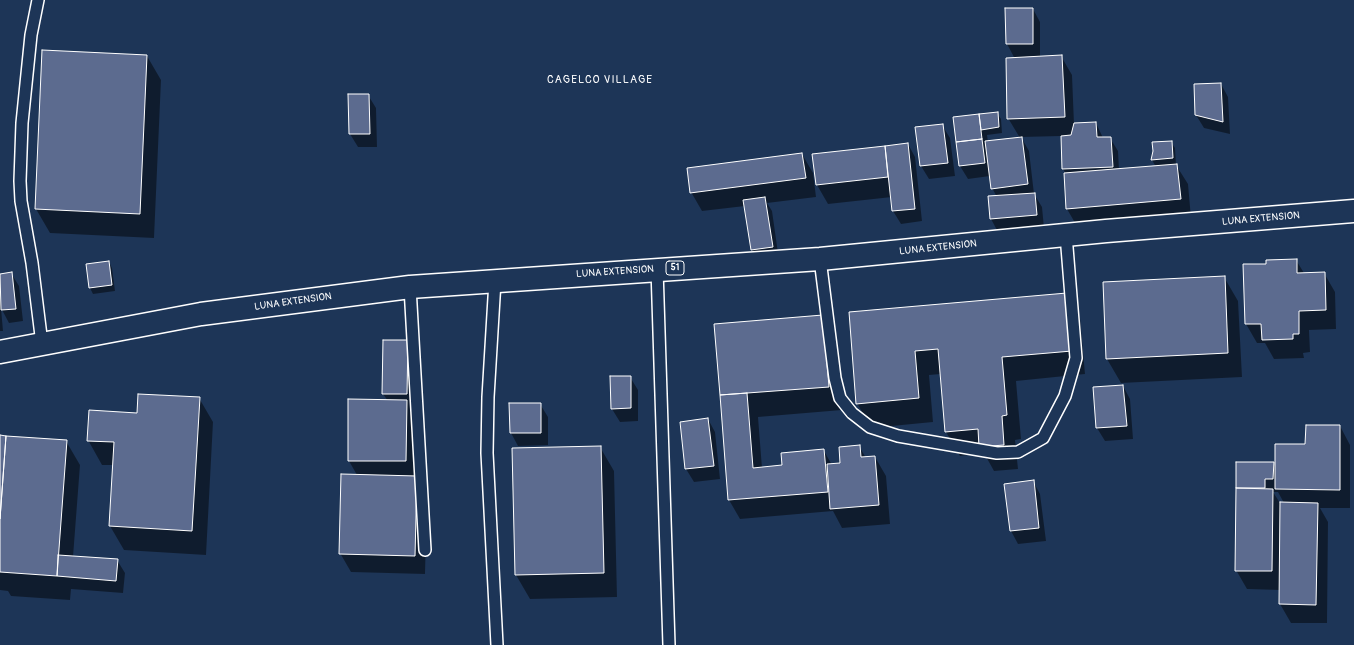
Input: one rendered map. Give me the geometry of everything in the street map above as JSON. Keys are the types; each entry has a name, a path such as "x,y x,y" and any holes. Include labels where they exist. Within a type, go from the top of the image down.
{"highway":[{"name":"LUNA EXTENSION","path":"0,352 202,314 410,287 820,259 1066,235 1354,211"}],"lane":[{"path":"38,0 31,35 23,116 20,181 21,201 32,263 42,344"},
{"path":"820,259 835,378 840,398 852,414 870,427 898,436 998,453 1018,452 1043,438 1065,396 1076,358 1066,235"},
{"path":"657,269 669,645"},
{"path":"495,281 488,397 487,453 497,645"},
{"path":"410,287 425,550"}],"building":[{"path":"1005,8 1033,8 1033,44 1006,44"},
{"path":"42,50 147,55 140,214 35,209"},
{"path":"1062,55 1065,117 1007,119 1006,58"},
{"path":"1221,83 1223,122 1195,115 1194,84"},
{"path":"348,94 369,94 370,134 349,134"},
{"path":"998,112 999,127 981,130 979,114"},
{"path":"979,114 982,139 956,142 953,117"},
{"path":"1096,122 1097,137 1111,137 1113,167 1062,169 1061,136 1071,135 1074,123"},
{"path":"943,124 948,163 920,166 915,127"},
{"path":"1022,137 1028,184 991,189 985,141"},
{"path":"982,139 985,163 959,166 956,142"},
{"path":"1172,141 1173,158 1151,160 1153,151 1152,142"},
{"path":"908,143 915,209 892,211 885,146"},
{"path":"885,146 888,177 816,185 812,154"},
{"path":"802,153 806,178 690,193 687,168"},
{"path":"1177,164 1181,199 1066,209 1064,173"},
{"path":"1035,193 1037,215 990,219 988,196"},
{"path":"765,197 773,247 751,250 743,200"},
{"path":"1297,259 1297,273 1325,272 1326,310 1299,311 1299,334 1293,334 1293,339 1262,340 1261,324 1245,324 1243,264 1266,264 1266,260"},
{"path":"109,261 112,285 89,288 86,264"},
{"path":"12,272 16,309 1,310 0,274"},
{"path":"1225,276 1228,353 1106,359 1103,282"},
{"path":"1067,293 1072,351 1002,357 1007,415 1002,416 1004,445 979,447 978,429 945,432 938,349 915,351 919,398 856,404 849,312"},
{"path":"823,315 829,387 720,395 714,324"},
{"path":"383,340 408,340 407,394 382,394"},
{"path":"610,376 631,376 631,408 611,409"},
{"path":"1123,385 1127,426 1096,428 1093,387"},
{"path":"747,393 753,468 782,465 781,453 824,449 828,492 728,500 720,395"},
{"path":"138,394 200,397 192,531 109,526 114,442 87,441 89,410 137,413"},
{"path":"348,399 407,400 406,461 348,461"},
{"path":"509,403 541,403 541,433 510,433"},
{"path":"708,418 714,466 685,469 680,422"},
{"path":"1306,425 1340,425 1340,490 1275,489 1275,444 1305,444"},
{"path":"0,435 6,436 0,519"},
{"path":"6,436 67,440 57,576 0,572 0,519"},
{"path":"860,445 861,457 875,456 879,505 830,509 827,464 840,463 839,447"},
{"path":"601,446 604,573 515,575 512,448"},
{"path":"1236,462 1274,462 1273,479 1265,479 1265,488 1236,488"},
{"path":"341,474 417,476 415,556 339,554"},
{"path":"1034,480 1039,528 1010,531 1004,484"},
{"path":"1236,488 1273,489 1272,571 1235,571"},
{"path":"1280,502 1318,503 1316,605 1279,604"},
{"path":"58,555 118,559 116,581 57,576"}],"district":[{"name":"CAGELCO VILLAGE","path":"600,80"}]}
